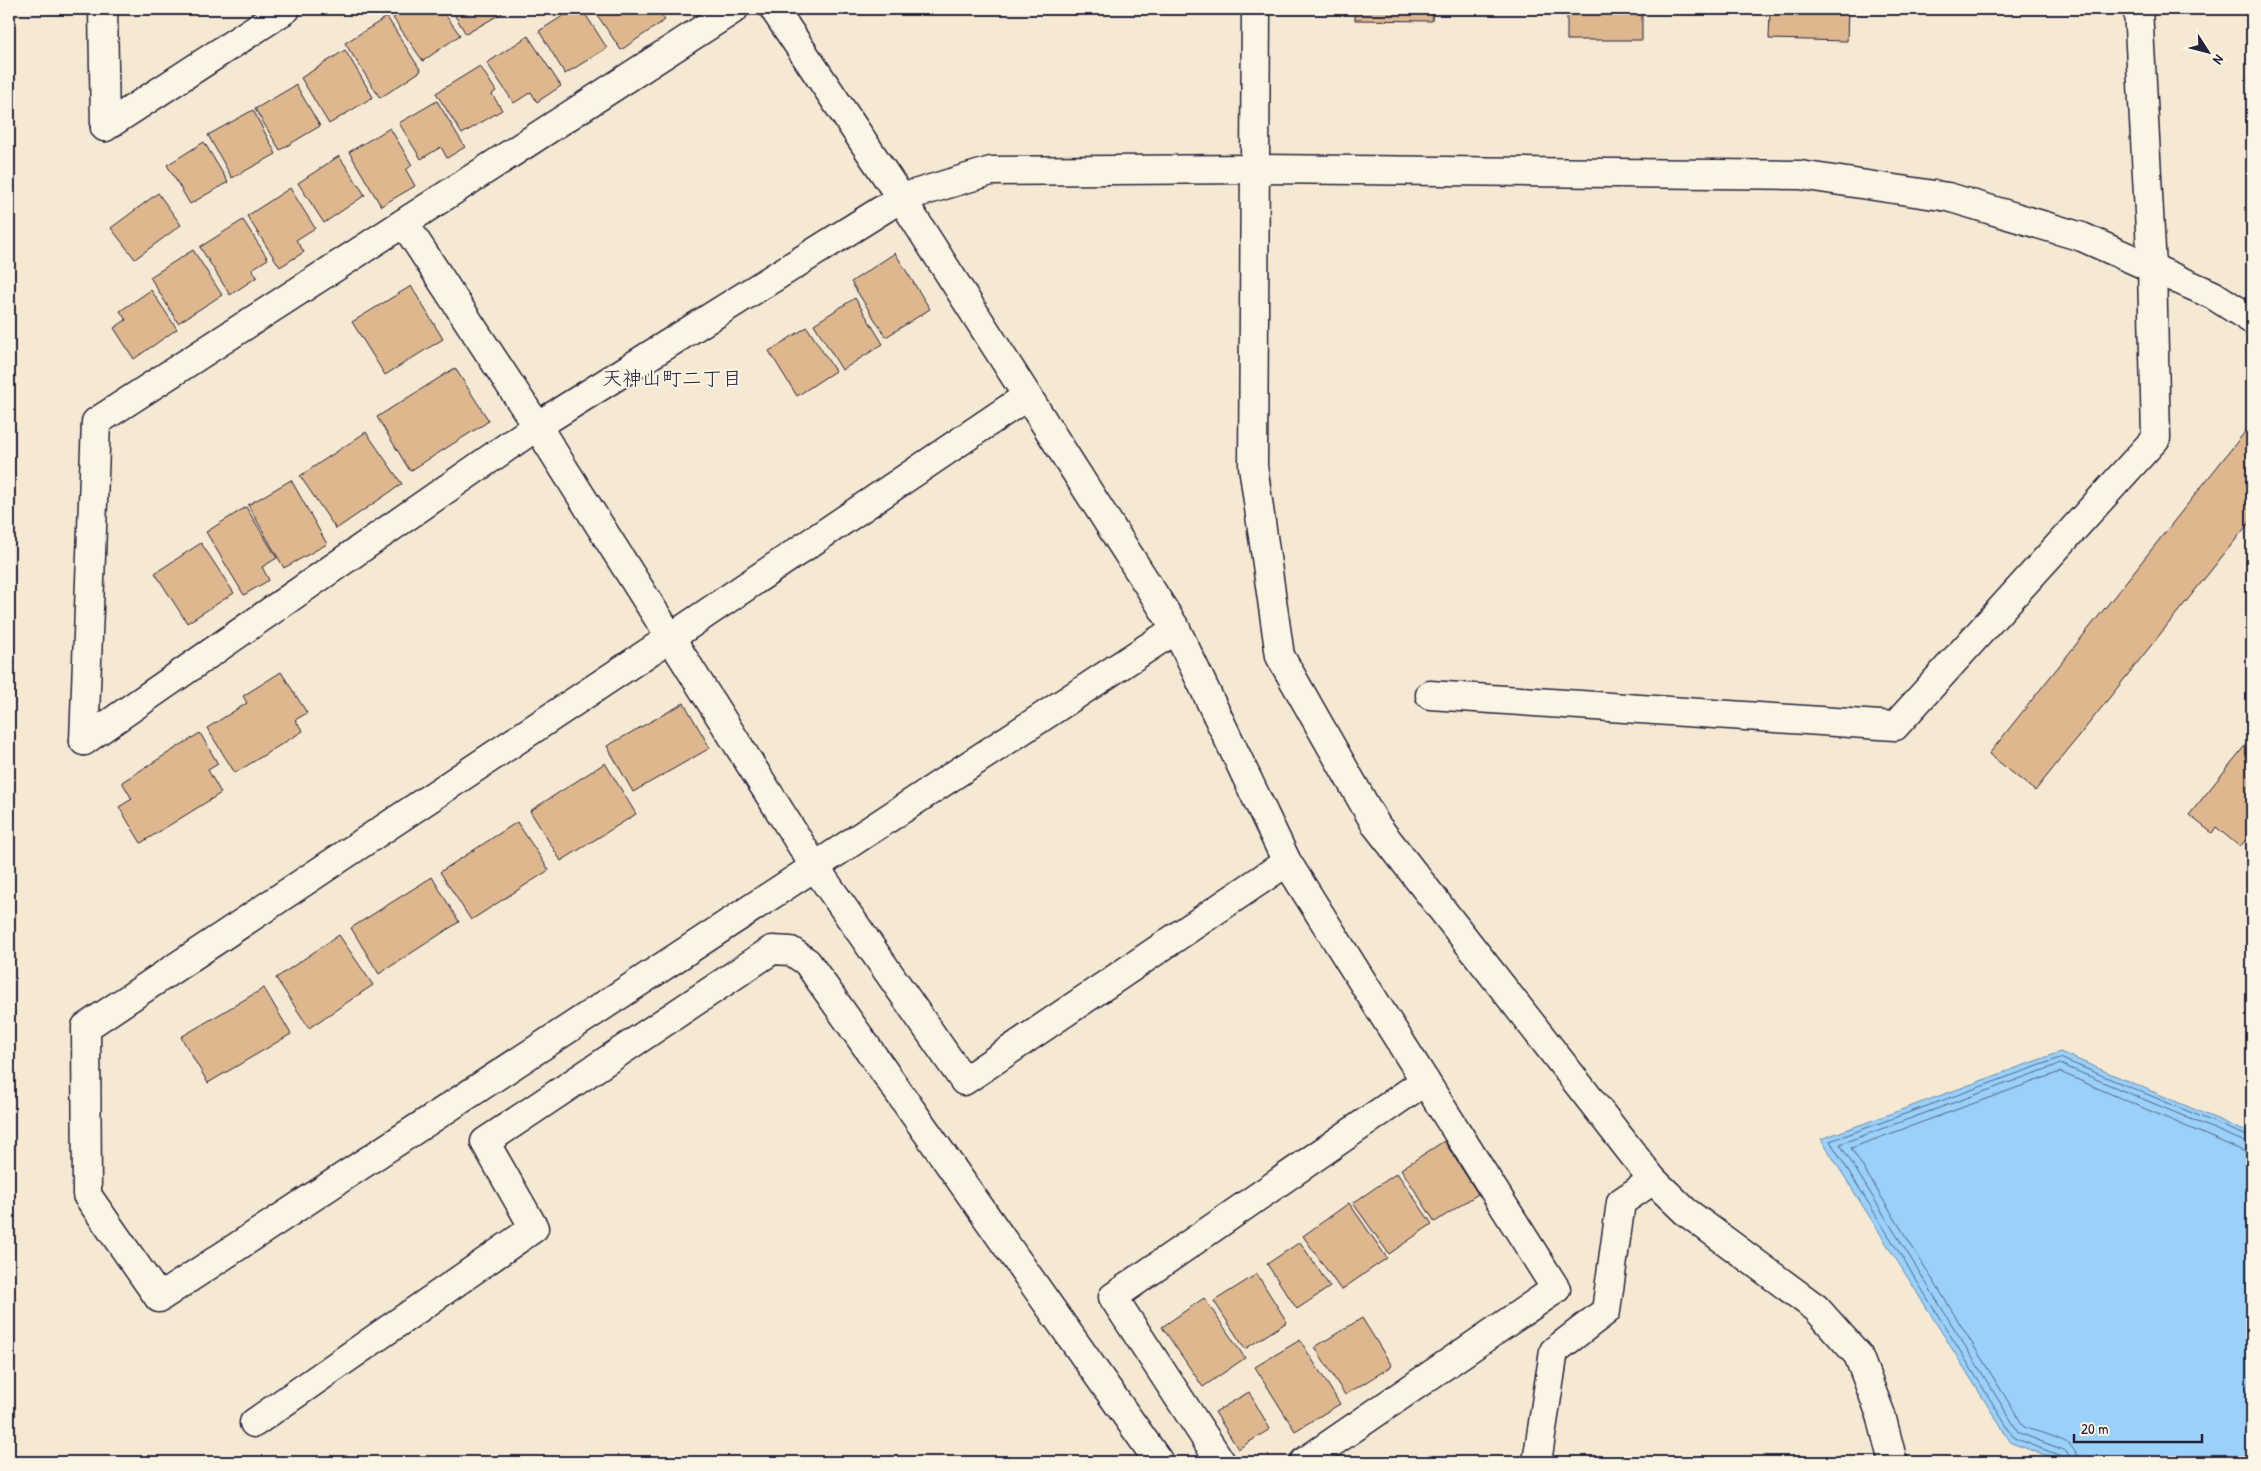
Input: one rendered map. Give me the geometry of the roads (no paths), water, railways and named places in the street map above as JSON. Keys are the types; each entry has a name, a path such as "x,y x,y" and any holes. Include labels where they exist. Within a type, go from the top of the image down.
{"street":[{"path":"103,9 106,127 286,9"},
{"path":"734,9 96,422 84,741 537,426 901,198 991,171 1254,169 1800,175 1948,197 2082,237 2213,295 2252,320"},
{"path":"774,9 901,198 1176,629 1287,862 1556,1289 1304,1462"},
{"path":"1256,9 1253,466 1280,656 1376,825 1653,1180 1685,1211 1816,1308 1858,1355 1881,1414 1893,1462"},
{"path":"1430,695 1895,726 2156,438 2152,268 2138,9"},
{"path":"404,224 537,426 815,867 964,1081 1287,862"},
{"path":"1027,396 670,638 86,1027 87,1195 159,1298 1176,629"},
{"path":"254,1422 534,1228 485,1142 772,950 791,951 807,962 1159,1462"},
{"path":"1221,1462 1113,1297 1425,1081"},
{"path":"1537,1462 1554,1351 1606,1312 1620,1202 1653,1180"}],"water":[{"path":"2060,1052 2252,1134 2252,1462 2065,1462 2011,1443 1821,1139"}],"district":[{"name":"天神山町二丁目","path":"672,378"}]}
